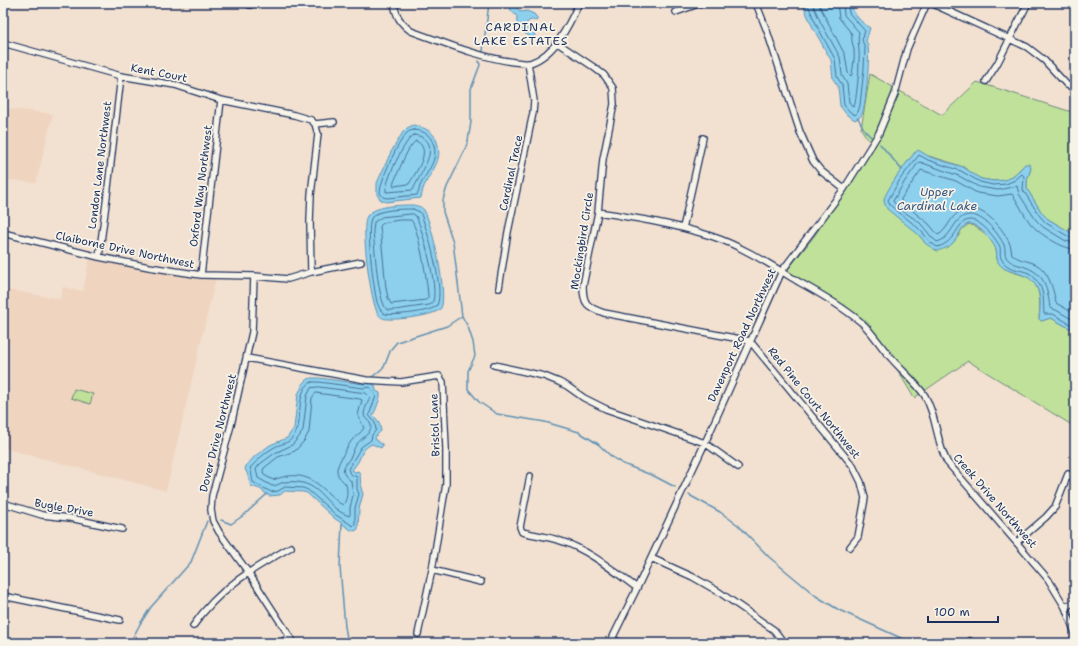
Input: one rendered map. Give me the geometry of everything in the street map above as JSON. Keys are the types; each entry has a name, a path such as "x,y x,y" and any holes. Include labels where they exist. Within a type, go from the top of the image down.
{"street":[{"path":"244,3 255,3"},
{"path":"394,3 396,13 403,25 412,31 483,56 500,60 528,63 546,54 569,25 579,3"},
{"path":"676,12 701,3"},
{"path":"756,3 767,31 800,132 813,161 821,171 844,189"},
{"name":"Davenport Road Northwest","path":"611,641 651,558 782,271 844,189 874,142 899,84 907,49 928,3"},
{"path":"931,3 1027,47 1044,60 1067,85 1075,88"},
{"path":"986,81 1028,3"},
{"name":"Mockingbird Circle","path":"556,42 604,75 614,88 614,104 603,159 598,212 583,286 583,298 591,308 637,320 750,341"},
{"name":"Kent Court","path":"3,44 121,76 175,84 221,100 294,115 311,120 315,124"},
{"name":"Cardinal Trace","path":"499,288 508,232 533,113 534,101 528,63"},
{"name":"London Lane Northwest","path":"98,257 108,188 121,76"},
{"name":"Oxford Way Northwest","path":"201,275 221,100"},
{"path":"311,272 311,195 318,134 315,124 334,122"},
{"path":"683,228 703,138"},
{"name":"Creek Drive Northwest","path":"598,212 647,220 683,228 724,241 782,271 834,302 863,324 924,395 932,410 941,451 946,462 1048,579 1065,607 1075,632"},
{"name":"Claiborne Drive Northwest","path":"3,233 98,257 201,275 254,276 288,279 311,272 361,262"},
{"name":"Dover Drive Northwest","path":"254,276 252,332 247,358 212,496 211,510 213,521 219,532 248,572 294,643"},
{"name":"Red Pine Court Northwest","path":"750,341 853,466 862,482 866,498 863,515 858,537 850,547"},
{"name":"Bristol Lane","path":"247,358 375,381 400,382 439,376 444,384 446,484 432,570"},
{"path":"494,365 544,376 567,386 584,398 606,409 704,443 738,467"},
{"path":"1017,542 1046,517 1055,507 1068,474 1075,479"},
{"path":"530,476 520,527 522,532 561,541 580,549 637,588"},
{"name":"Bugle Drive","path":"3,503 42,515 70,518 122,529"},
{"path":"192,626 203,611 219,594 248,572 291,547"},
{"path":"651,558 693,577 719,592 774,630 784,643"},
{"path":"418,634 432,570 481,582"},
{"path":"3,596 120,620"},
{"path":"1065,607 1075,602"},
{"path":"280,643 290,637"},
{"path":"611,641 621,643"}],"shaded area":[{"path":"3,108 53,114 36,183 3,179"},
{"path":"90,256 216,277 166,491 3,448 3,289 60,299 63,287 83,291"}],"green space":[{"path":"870,74 942,115 977,82 1075,113 1075,235 1048,219 1042,213 1027,189 1027,181 1031,168 1025,164 1011,177 1001,181 996,181 979,178 963,167 915,152 897,176 884,199 926,244 958,237 962,229 969,224 977,228 988,237 994,245 997,260 1005,269 1032,280 1038,290 1039,295 1039,319 1041,321 1051,318 1075,331 1075,427 968,361 914,398 887,352 848,313 786,272 815,235 873,147 861,129"},
{"path":"74,389 93,394 90,404 71,398"}],"water":[{"path":"510,3 515,3 521,12 527,11 534,14 538,19 536,21 530,20 525,25 534,32 535,36 533,38 520,30 517,24 517,16 511,11"},
{"path":"802,3 852,3 852,7 858,17 870,28 866,41 868,46 868,60 865,102 862,115 855,120 847,115 840,106 838,86 833,79 831,60 813,28"},
{"path":"413,125 426,129 432,133 436,139 439,154 436,166 423,189 421,198 386,202 381,200 377,195 377,183 391,152 403,132"},
{"name":"Upper Cardinal Lake","path":"918,150 930,157 963,167 981,179 994,181 1005,180 1013,177 1025,164 1029,164 1031,168 1027,181 1027,189 1042,213 1048,219 1075,235 1075,331 1051,318 1041,321 1039,319 1040,298 1036,286 1032,281 1023,275 1007,270 1001,266 997,260 996,250 992,242 985,233 976,226 972,224 966,225 951,245 937,251 926,244 919,235 887,209 884,200 885,195 904,166"},
{"path":"413,205 424,210 431,229 441,275 443,301 441,308 432,313 400,319 384,318 378,314 372,296 367,265 365,222 367,216 376,210 388,206"},
{"path":"311,378 364,384 371,383 375,385 376,391 380,393 378,404 373,415 379,422 381,431 375,437 376,440 383,445 381,448 372,444 367,447 352,470 360,473 363,494 359,509 358,529 355,531 351,530 334,518 307,493 285,491 280,495 269,496 260,489 251,486 245,469 255,456 270,445 287,438 294,428 298,394 302,384"}],"waterway":[{"path":"483,51 489,3"},
{"path":"479,61 480,65 471,89 471,122 468,141 447,187 443,200 443,212 453,242 462,316 468,327 473,342 475,356 468,371 468,389 479,402 497,414 545,422 579,432 598,444 612,457 623,464 654,476 675,487"},
{"path":"858,118 865,131 871,137"},
{"path":"880,144 902,170"},
{"path":"371,378 384,367 391,349 397,342 447,326 462,316"},
{"path":"221,520 231,524 244,515 267,494"},
{"path":"689,495 720,512 738,525 769,557 816,596 839,610 912,643"},
{"path":"130,643 151,607 191,562 207,521"},
{"path":"342,523 340,567 345,627 348,643"}],"district":[{"name":"CARDINAL LAKE ESTATES","path":"521,34"}]}
